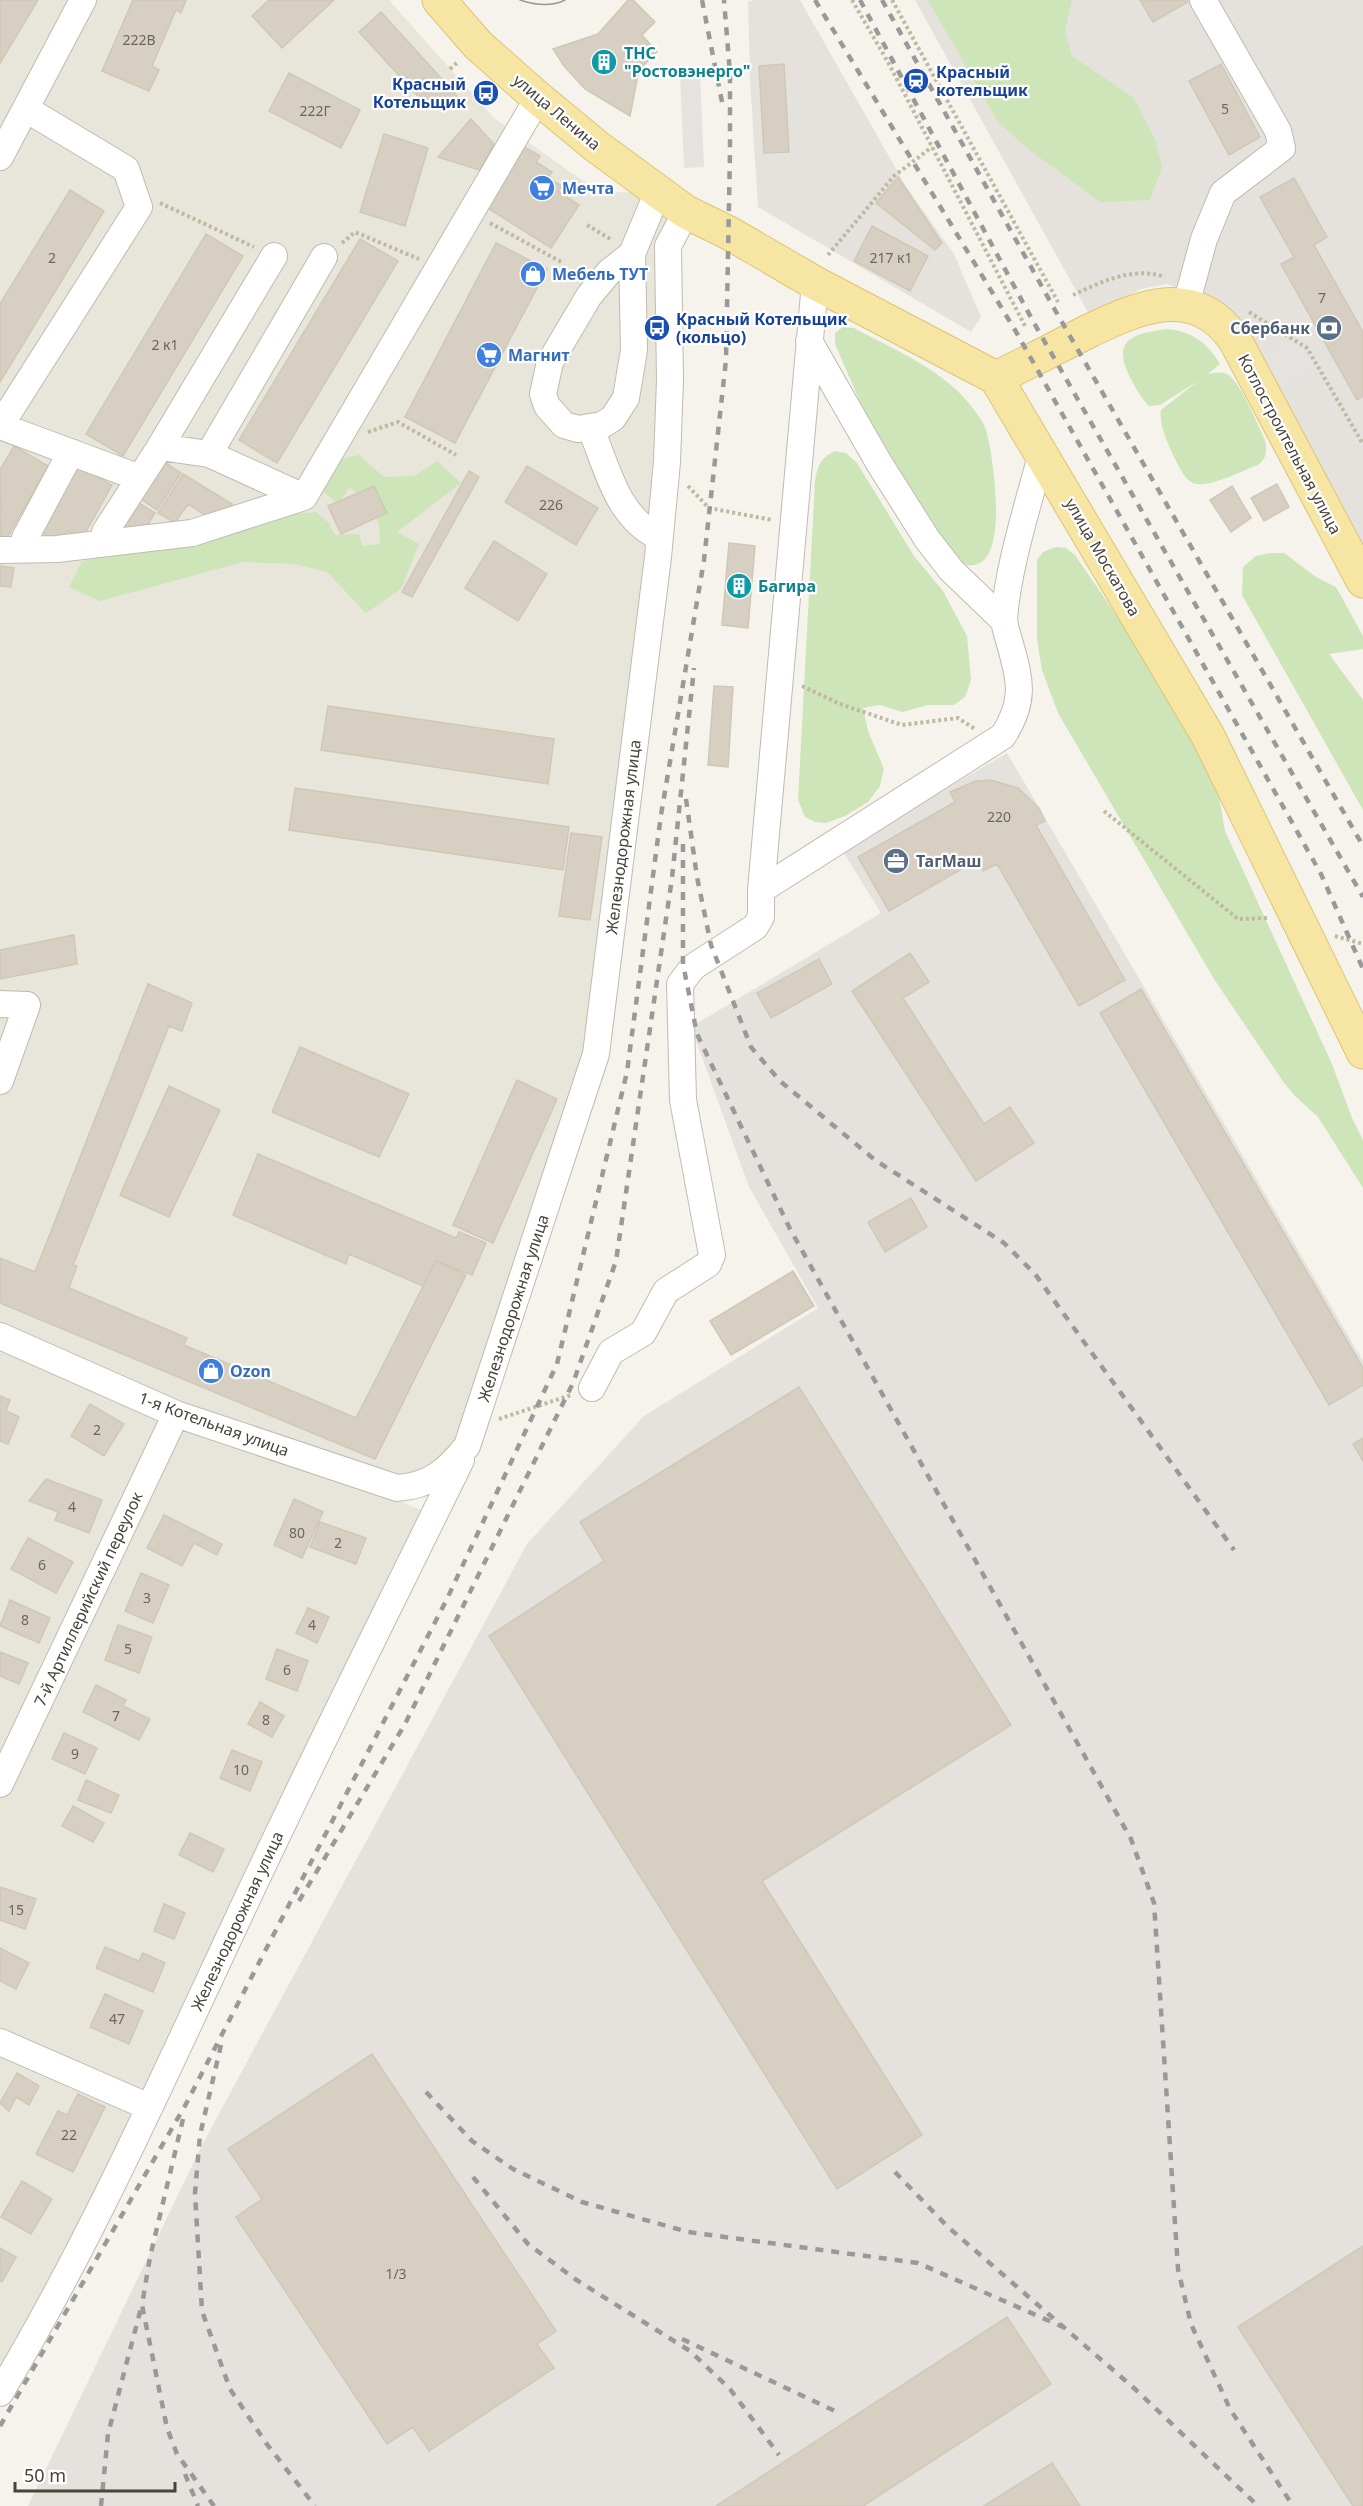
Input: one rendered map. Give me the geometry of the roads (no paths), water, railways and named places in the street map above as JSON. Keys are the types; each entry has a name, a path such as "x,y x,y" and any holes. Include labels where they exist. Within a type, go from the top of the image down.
{"main road":[{"name":"улица Ленина","path":"439,0 478,45 537,98 686,212"},
{"path":"686,212 821,269 996,378 1140,309 1169,304 1186,305"},
{"name":"Котлостроительная улица","path":"1186,305 1215,317 1235,340 1363,581"},
{"name":"улица Москатова","path":"996,378 1042,452 1208,736 1363,1052"}],"street":[{"path":"0,157 83,0"},
{"path":"1186,305 1204,239 1223,193 1282,148 1278,130 1203,0"},
{"path":"0,550 57,549 192,533 304,497 537,98"},
{"path":"26,109 126,169 139,207 2,430 140,478"},
{"path":"632,254 609,272 589,296 559,343 544,382 547,406 555,418 564,425 591,429 613,418 626,398 630,384 635,328 632,254 658,191"},
{"name":"Железнодорожная улица","path":"0,2393 48,2312 467,1446 596,1054 667,462 670,380 668,246 686,212"},
{"path":"105,532 160,447 274,256"},
{"path":"209,454 324,257"},
{"path":"592,1388 611,1352 643,1333 666,1290 708,1264 712,1255 683,1100 680,984 684,975 693,967 755,927 761,917 761,890 809,341 821,269"},
{"path":"809,341 879,463 927,539 951,570 1004,621"},
{"path":"591,429 622,505 644,530 659,537"},
{"path":"160,447 209,454 304,497"},
{"path":"25,538 70,452"},
{"path":"761,890 995,743 1015,717 1020,694 1019,675 1004,621 1014,562 1042,452"},
{"path":"0,1004 27,1005 0,1081"},
{"name":"1-я Котельная улица","path":"0,1336 176,1414 397,1488 416,1487 433,1478"},
{"name":"7-й Артиллерийский переулок","path":"0,1784 176,1414"},
{"name":"Железнодорожная улица","path":"433,1478 451,1466 467,1446"},
{"path":"0,2042 149,2107"}],"tram line":[{"path":"520,0 543,4 554,4 565,0"}],"railway":[{"path":"702,0 723,107"},
{"path":"0,2426 186,2104 446,1601 557,1364 627,1072 661,815 704,560 726,360 730,74 724,0"},
{"path":"815,0 1015,330 1321,874 1363,969"},
{"path":"860,0 1034,323 1363,897"},
{"path":"882,0 1055,310 1363,846"},
{"path":"299,1901 405,1724 573,1383 616,1261 672,878 694,668"},
{"path":"686,799 697,877 711,945 751,1047 780,1081 875,1160 1004,1243 1035,1274 1234,1550"},
{"path":"683,844 683,964 697,1034 790,1229 1131,1839 1154,1903 1178,2269 1191,2324 1230,2409 1293,2506"},
{"path":"221,2045 200,2135 195,2193 202,2311 230,2389 266,2443 315,2506"},
{"path":"426,2092 472,2141 513,2169 582,2202 688,2232 918,2263 1063,2327"},
{"path":"183,2119 150,2257 142,2305 167,2428 177,2454 214,2506"},
{"path":"895,2172 948,2227 1135,2389 1258,2506"},
{"path":"473,2177 528,2244 575,2279 690,2351 730,2389 779,2455"},
{"path":"101,2506 108,2434 141,2308"},
{"path":"682,2339 837,2412"},
{"path":"185,2474 198,2506"}],"place":[{"name":"ТНС \"Ростовэнерго\"","path":"604,62"},
{"name":"Красный котельщик","path":"916,81"},
{"name":"Красный Котельщик","path":"486,93"},
{"name":"Мечта","path":"542,188"},
{"name":"Мебель ТУТ","path":"533,274"},
{"name":"Красный Котельщик (кольцо)","path":"657,328"},
{"name":"Сбербанк","path":"1329,328"},
{"name":"Магнит","path":"489,355"},
{"name":"Багира","path":"739,586"},
{"name":"ТагМаш","path":"896,861"},
{"name":"Ozon","path":"211,1371"}]}
